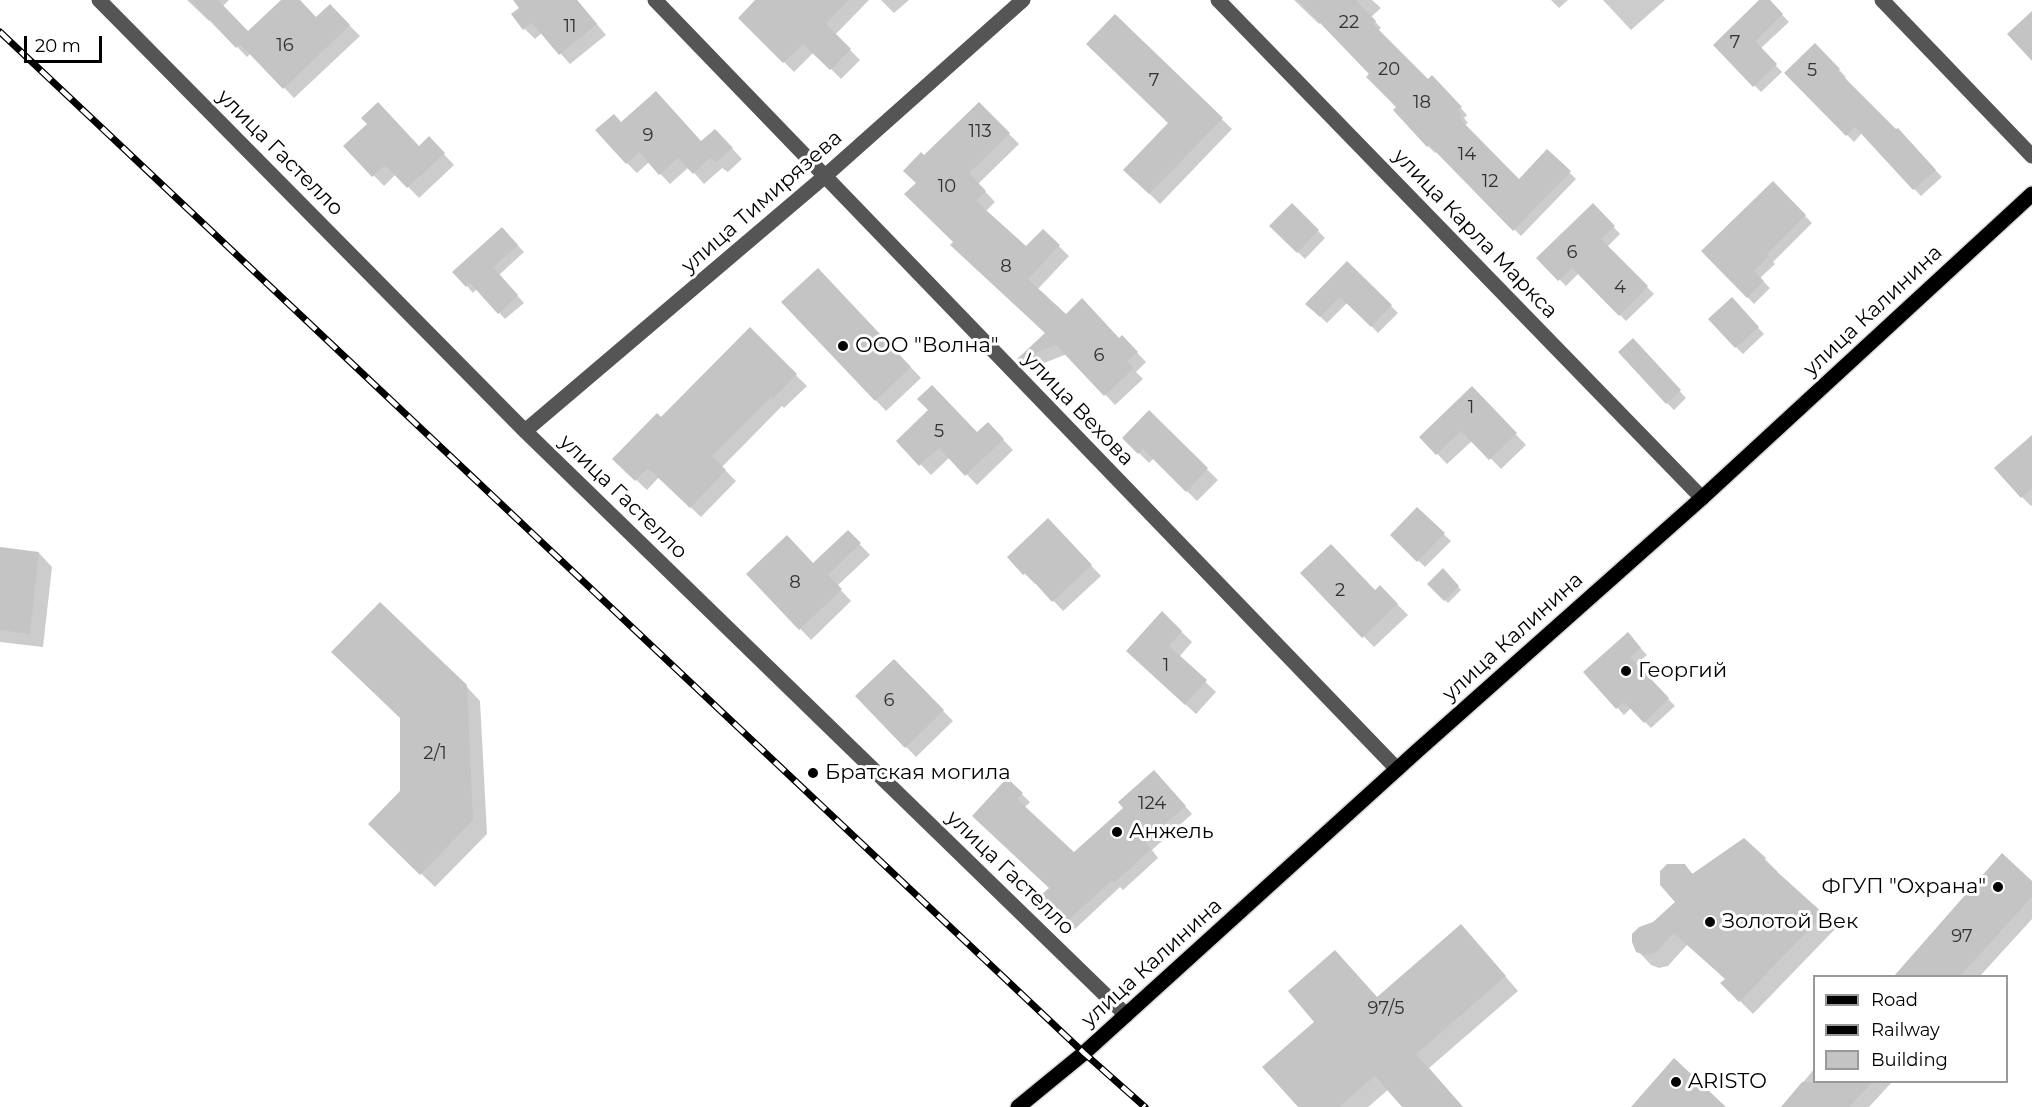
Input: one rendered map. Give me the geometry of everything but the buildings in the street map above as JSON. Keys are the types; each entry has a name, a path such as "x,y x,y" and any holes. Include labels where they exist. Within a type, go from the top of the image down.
{"main road":[{"name":"улица Калинина","path":"1018,1107 1084,1053 1397,769 1701,498 2032,194"}],"street":[{"name":"улица Гастелло","path":"99,0 525,431 1126,1015"},
{"name":"улица Вехова","path":"655,0 1397,769"},
{"name":"улица Тимирязева","path":"525,431 824,177 1023,0"},
{"name":"улица Карла Маркса","path":"1218,0 1701,498"},
{"path":"1882,0 2032,156"}],"railway":[{"path":"0,32 1084,1053 1145,1107"}],"place":[{"name":"ООО \"Волна\"","path":"843,346"},
{"name":"Георгий","path":"1626,671"},
{"name":"Братская могила","path":"813,773"},
{"name":"Анжель","path":"1117,832"},
{"name":"ФГУП \"Охрана\"","path":"1998,887"},
{"name":"Золотой Век","path":"1710,922"},
{"name":"ARISTO","path":"1676,1082"}]}
